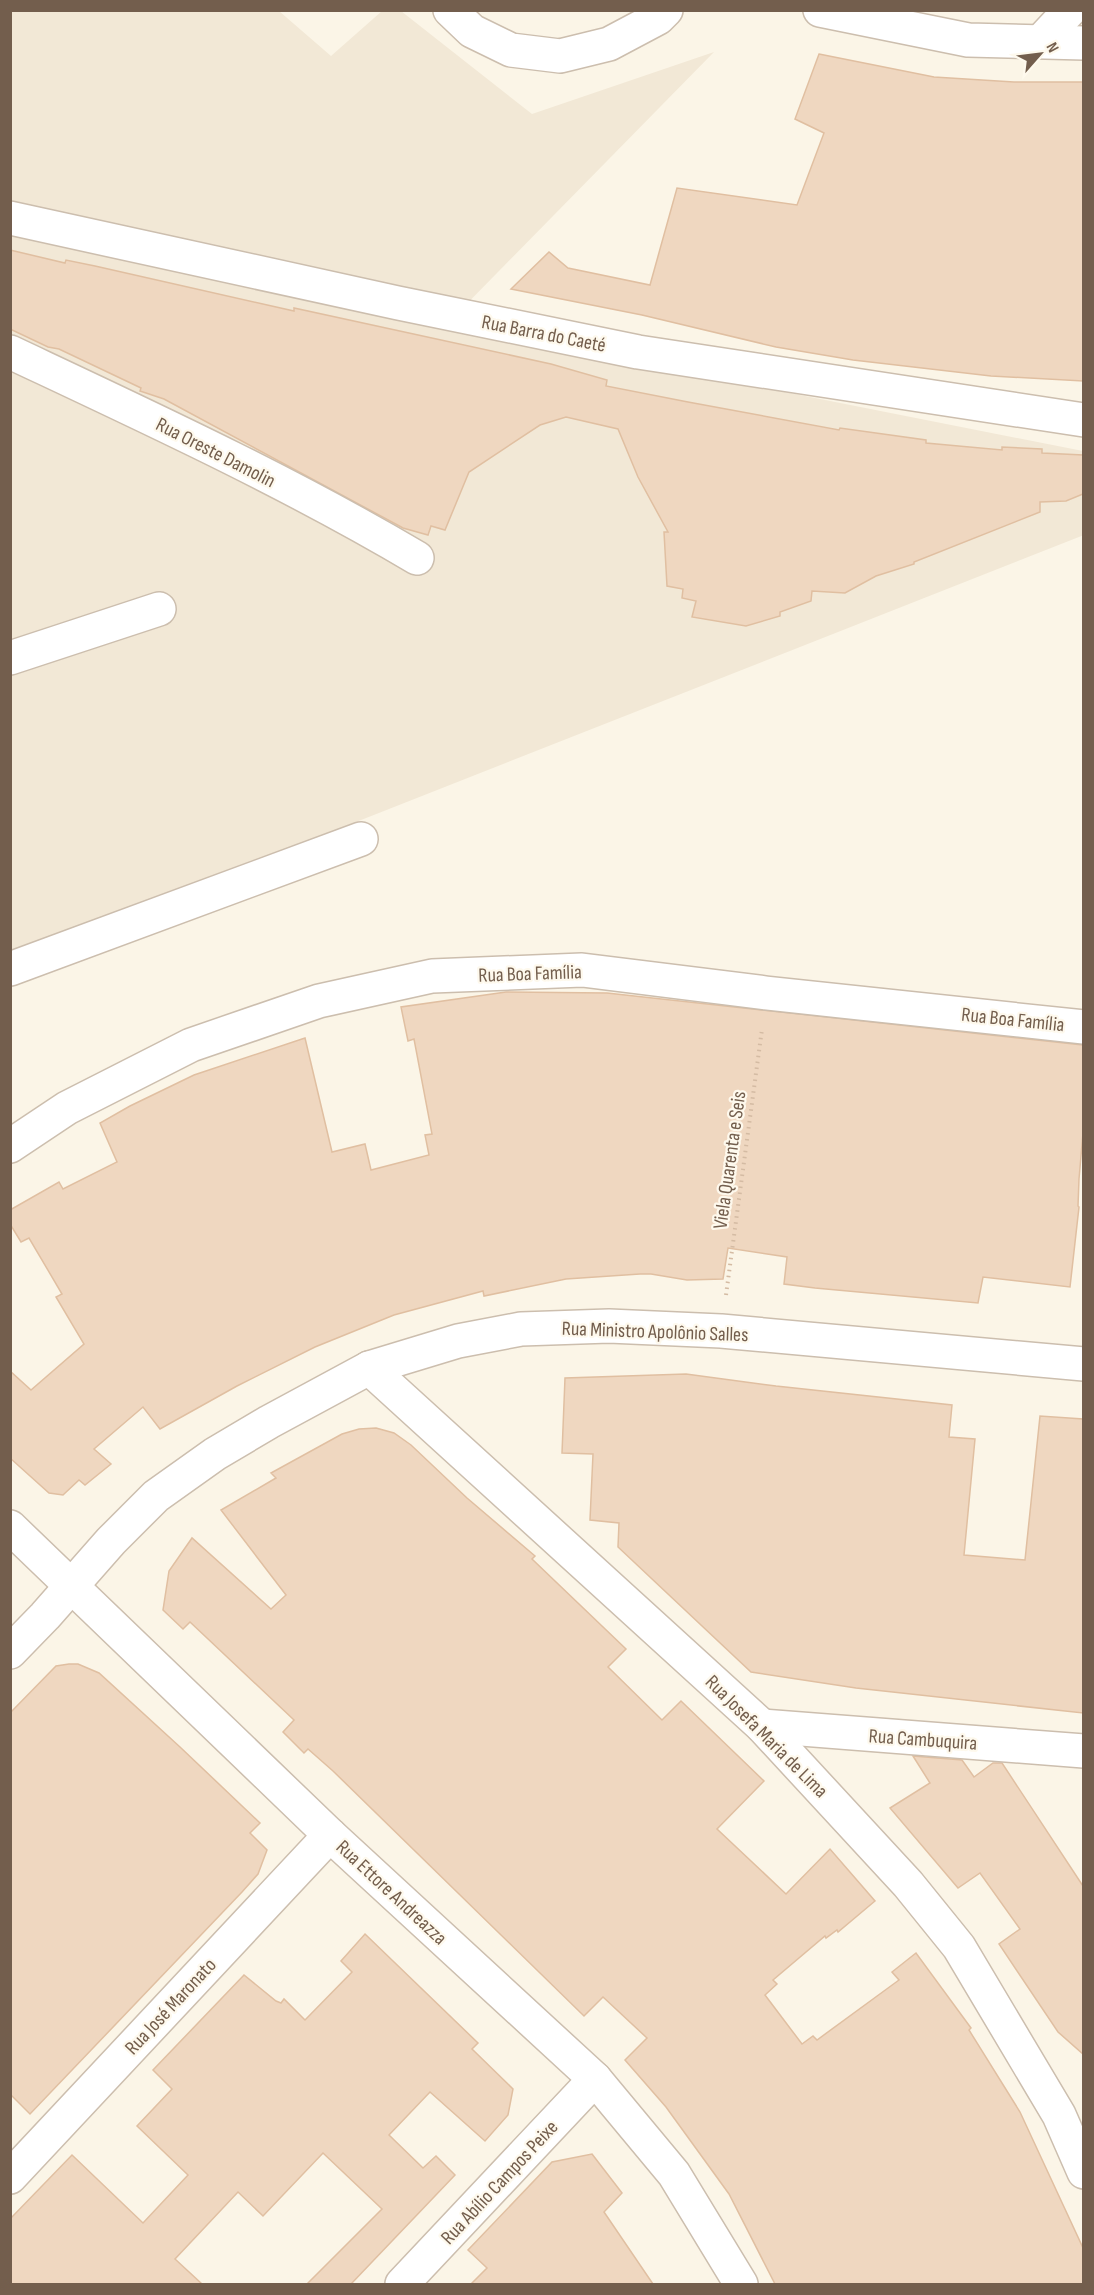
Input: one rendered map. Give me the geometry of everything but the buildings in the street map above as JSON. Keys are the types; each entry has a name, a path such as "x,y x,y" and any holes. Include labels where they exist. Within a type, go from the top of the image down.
{"street":[{"path":"450,10 471,31 511,50 560,56 609,44 658,18 666,10"},
{"path":"820,10 968,40 1083,43"},
{"path":"1041,41 1070,10"},
{"name":"Rua Barra do Caeté","path":"10,218 398,303 638,352 1083,420"},
{"name":"Rua Oreste Damolin","path":"10,352 136,411 247,467 370,530 417,558"},
{"path":"10,658 159,609"},
{"path":"10,969 362,839"},
{"name":"Rua Boa Família","path":"10,1146 67,1108 191,1045 319,1001 432,976 582,970 766,993 1083,1027"},
{"name":"Rua Ministro Apolônio Salles","path":"10,1652 111,1541 156,1496 215,1454 369,1368 458,1341 521,1329 609,1326 721,1331 1083,1364"},
{"name":"Rua Josefa Maria de Lima","path":"369,1368 762,1726 908,1884 959,1947 1071,2115 1083,2172"},
{"name":"Rua Ettore Andreazza","path":"10,1527 330,1835 595,2079 674,2174 741,2284"},
{"name":"Rua Cambuquira","path":"762,1726 1083,1751"},
{"name":"Rua José Maronato","path":"10,2177 330,1835"},
{"name":"Rua Abílio Campos Peixe","path":"402,2284 595,2079"}],"path":[{"name":"Viela Quarenta e Seis","path":"721,1331 766,993"}],"shaded area":[{"path":"11,11 279,11 331,56 382,11 401,11 532,114 714,52 446,325 1083,451 1084,535 11,958"}]}
